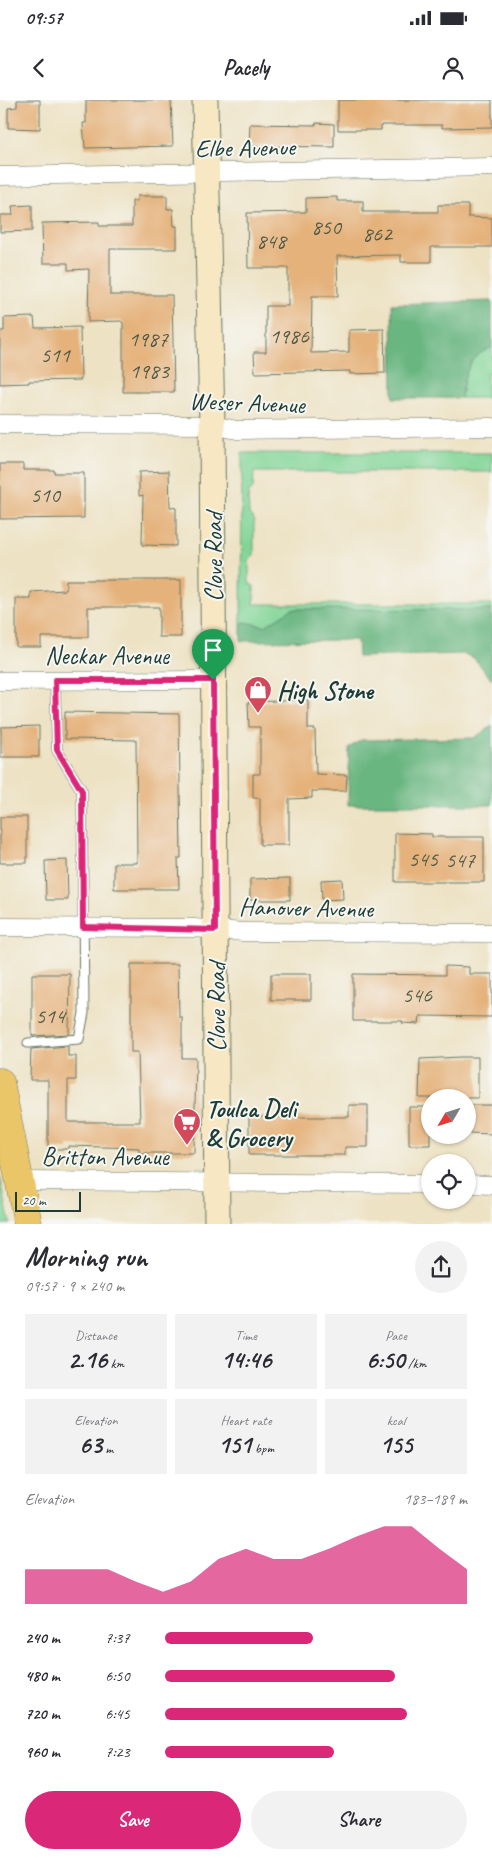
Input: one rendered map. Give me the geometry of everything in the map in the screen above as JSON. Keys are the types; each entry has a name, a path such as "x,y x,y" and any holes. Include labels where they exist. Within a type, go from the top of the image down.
{"main road":[{"path":"0,1082 28,1224"}],"street":[{"name":"Clove Road","path":"205,100 212,425 217,1224"},
{"name":"Elbe Avenue","path":"0,176 492,167"},
{"name":"Weser Avenue","path":"0,424 212,425 236,430 492,427"},
{"name":"Neckar Avenue","path":"0,681 213,680"},
{"name":"Hanover Avenue","path":"0,927 492,934"},
{"name":"Britton Avenue","path":"20,1181 421,1184"},
{"path":"476,1184 492,1184"}],"lane":[{"path":"28,1043 79,1039 84,1013 82,791 57,750 55,680"}],"green space":[{"path":"492,301 492,347 472,361 466,374 461,398 393,398 392,304"},
{"path":"492,347 492,372 487,372 487,398 461,398 466,374 472,361"},
{"path":"242,453 492,453 492,472 254,472 253,489 248,493 249,514 254,520 254,555 249,561 249,583 254,586 254,604 492,604 492,610 292,609 265,626 244,622 241,626"},
{"path":"292,609 492,610 492,680 474,658 464,654 358,657 357,640 241,641 241,627 244,622 265,626"},
{"path":"492,726 492,805 348,805 349,748 361,740 474,738"},
{"path":"0,1177 10,1224 0,1224"}],"building":[{"path":"17,100 40,100 40,129 8,128 8,108 17,107"},
{"path":"86,100 171,100 173,146 85,148 83,123 86,123"},
{"path":"338,100 492,100 492,127 442,128 442,125 381,125 381,130 338,130"},
{"path":"316,123 334,124 334,147 249,146 250,124 316,125"},
{"path":"137,196 167,196 167,209 173,209 174,226 177,226 177,249 110,249 110,295 172,295 174,392 123,392 123,323 121,321 88,322 89,269 68,270 68,263 43,263 42,223 99,222 99,226 132,226 132,201 137,201"},
{"path":"337,197 337,201 363,201 363,212 438,212 438,205 468,205 468,217 492,218 492,247 431,247 431,262 401,262 401,255 337,256 338,296 312,296 311,353 349,352 349,330 384,329 385,373 350,374 350,371 255,373 254,352 266,352 266,306 288,306 288,268 248,268 247,213 306,212 306,198"},
{"path":"32,205 32,231 0,232 0,215 13,215 12,206"},
{"path":"34,317 35,328 80,327 81,380 29,381 29,383 0,384 0,331 4,331 4,318"},
{"path":"0,464 23,464 23,470 54,470 54,473 84,473 84,518 0,519"},
{"path":"169,471 170,507 176,508 176,546 142,545 143,495 139,496 139,472"},
{"path":"66,580 181,580 181,637 159,637 159,607 88,607 88,637 41,637 41,647 16,647 16,599 31,599 31,592 66,590"},
{"path":"308,700 308,729 315,729 316,774 347,775 346,791 312,791 312,798 289,799 289,845 260,845 260,798 253,798 253,774 260,774 260,727 249,727 248,702"},
{"path":"65,712 179,714 181,858 178,858 179,889 114,889 114,863 137,863 136,740 65,739"},
{"path":"39,726 39,757 1,757 1,727"},
{"path":"0,817 27,817 27,863 0,863"},
{"path":"395,833 432,834 432,837 484,837 484,882 395,882"},
{"path":"67,860 68,900 46,900 45,861"},
{"path":"290,878 290,900 250,900 250,879"},
{"path":"342,879 343,899 322,900 321,880"},
{"path":"131,964 178,964 179,1017 182,1017 182,1058 196,1058 194,1153 139,1153 139,1148 68,1146 68,1149 48,1149 48,1080 30,1080 31,1049 68,1046 68,1056 76,1056 76,1080 68,1080 68,1122 140,1122 138,1052 131,1052"},
{"path":"445,966 469,967 469,974 492,974 492,1017 420,1016 419,1024 402,1023 403,1021 353,1021 353,974 445,975"},
{"path":"32,974 70,974 69,1034 32,1036"},
{"path":"271,974 311,974 311,1000 271,1000"},
{"path":"478,1057 478,1098 476,1098 476,1089 421,1089 421,1098 419,1098 420,1059"},
{"path":"349,1105 368,1105 368,1147 345,1147 345,1155 249,1155 249,1117 349,1117"},
{"path":"476,1105 492,1105 492,1134 476,1133"},
{"path":"409,1107 421,1107 421,1144 430,1145 409,1145"}],"place":[{"name":"High Stone","path":"258,714"},
{"name":"Toulca Deli & Grocery","path":"187,1146"}],"route":[{"path":"55,680 213,680 215,930 194,928 83,927 82,791 57,750 55,680"}]}
